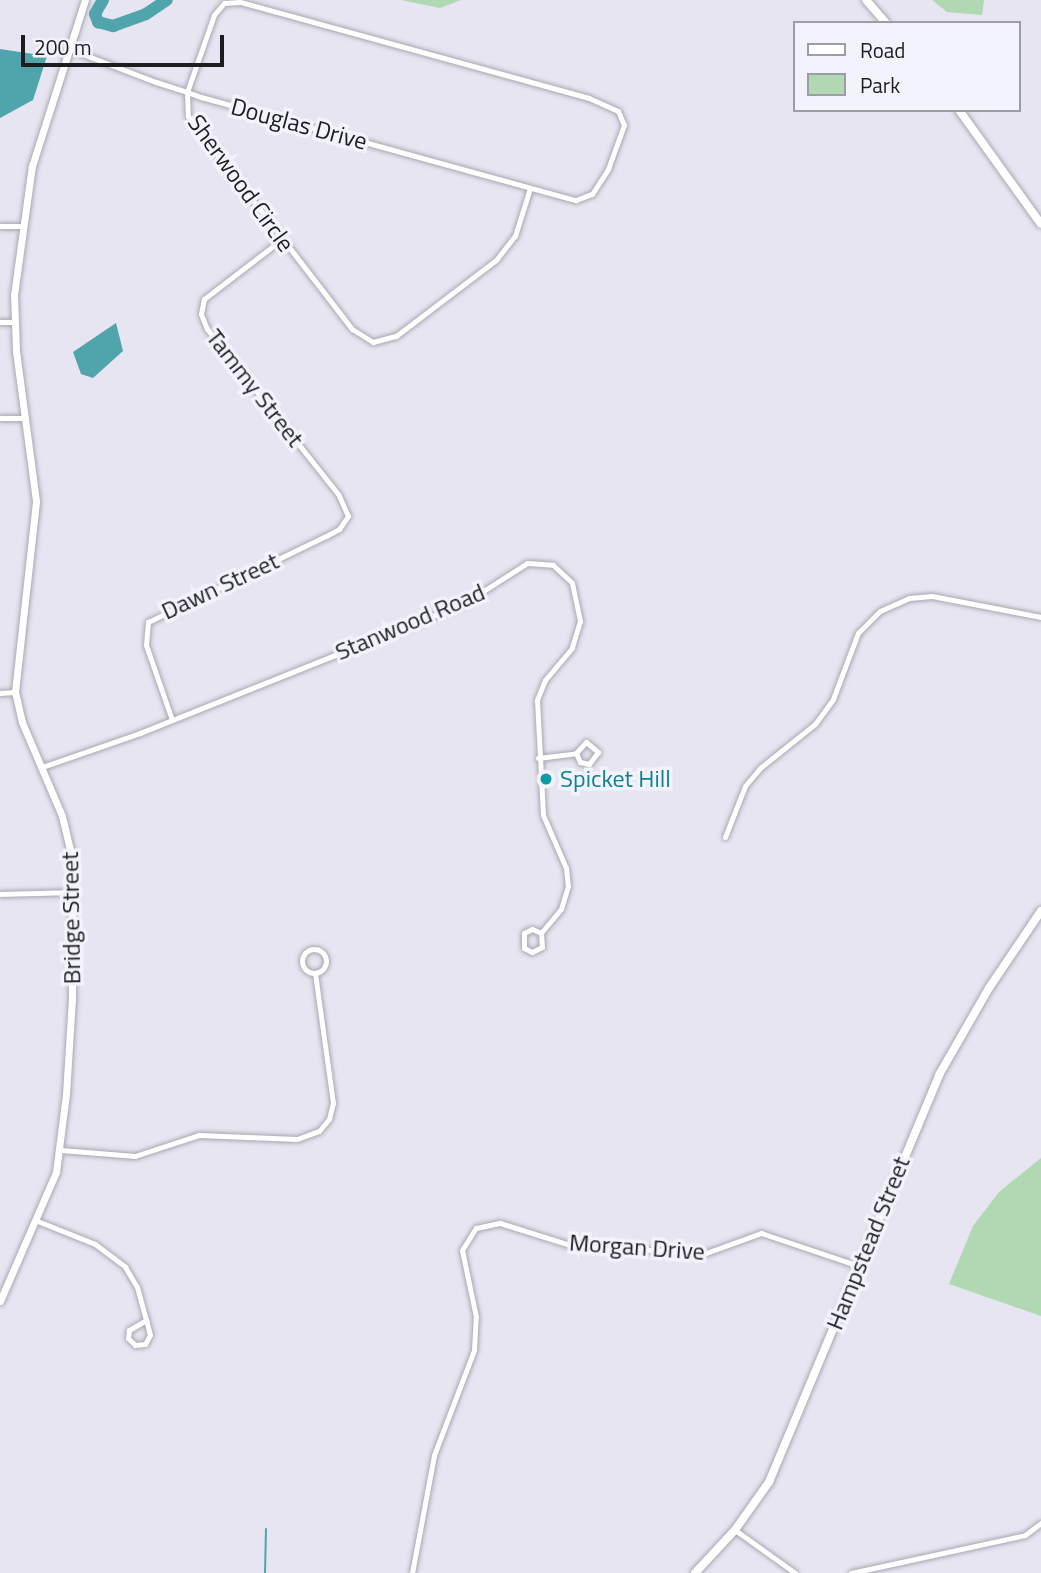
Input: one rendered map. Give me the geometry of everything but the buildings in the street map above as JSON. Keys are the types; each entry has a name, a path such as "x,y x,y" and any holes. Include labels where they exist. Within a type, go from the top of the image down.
{"main road":[{"path":"866,0 884,21"},
{"path":"960,112 1041,224"},
{"name":"Hampstead Street","path":"695,1573 735,1530 778,1463 951,1051 1041,911"}],"street":[{"name":"Bridge Street","path":"0,1301 35,1220 61,1150 72,999 73,892 66,831 22,722 15,692 35,518 14,322 22,226 36,153 72,50 85,0"},
{"name":"Sherwood Circle","path":"232,0 589,98 618,111 622,133 592,194 576,200 530,187 514,236 496,260 396,336 381,342 365,339 352,329 281,240 193,124 185,107 187,92 215,15 232,0"},
{"name":"Douglas Drive","path":"72,50 187,92 530,187"},
{"path":"0,226 22,226"},
{"name":"Tammy Street","path":"281,240 204,299 201,314 207,329 338,494 347,508 346,520"},
{"path":"0,322 14,322"},
{"path":"0,418 25,418"},
{"name":"Dawn Street","path":"172,720 144,637 148,622 326,536 346,520"},
{"name":"Stanwood Road","path":"42,766 172,720 463,604 518,567 544,562 560,569 572,583 580,621 572,648 539,693 538,758 543,815 564,860 568,886 561,909 541,933 541,948 532,952 524,948 524,933 532,929 541,933"},
{"path":"725,837 745,786 760,768 815,724 833,699 858,633 880,611 901,600 929,596 1041,617"},
{"path":"0,693 15,692"},
{"path":"538,758 576,753 586,742 595,746 598,755 586,764 576,753"},
{"path":"0,894 73,892"},
{"path":"312,949 326,959 322,969 315,973 302,965 303,956 312,949"},
{"path":"61,1150 135,1156 199,1135 297,1139 319,1131 330,1119 333,1103 315,973"},
{"path":"35,1220 115,1256 134,1280 146,1320 148,1341 132,1343 129,1330 146,1320"},
{"name":"Morgan Drive","path":"412,1573 434,1455 474,1350 476,1317 463,1250 476,1228 500,1223 573,1246 706,1253 761,1233 859,1266"},
{"path":"0,1282 9,1279"},
{"path":"851,1573 871,1571 1026,1535 1041,1523"},
{"path":"735,1530 795,1573"}],"green space":[{"path":"401,0 461,0 440,8"},
{"path":"932,0 984,0 982,15 947,12"},
{"path":"1041,1158 1041,1316 949,1284 973,1226 999,1192"}],"water":[{"path":"0,49 47,56 33,100 0,118"},
{"path":"116,323 123,351 93,378 81,374 73,352"}],"waterway":[{"path":"103,0 95,14 98,22 113,26 146,14 167,0"},
{"path":"265,1573 266,1529"}],"place":[{"name":"Spicket Hill","path":"546,779"}]}
